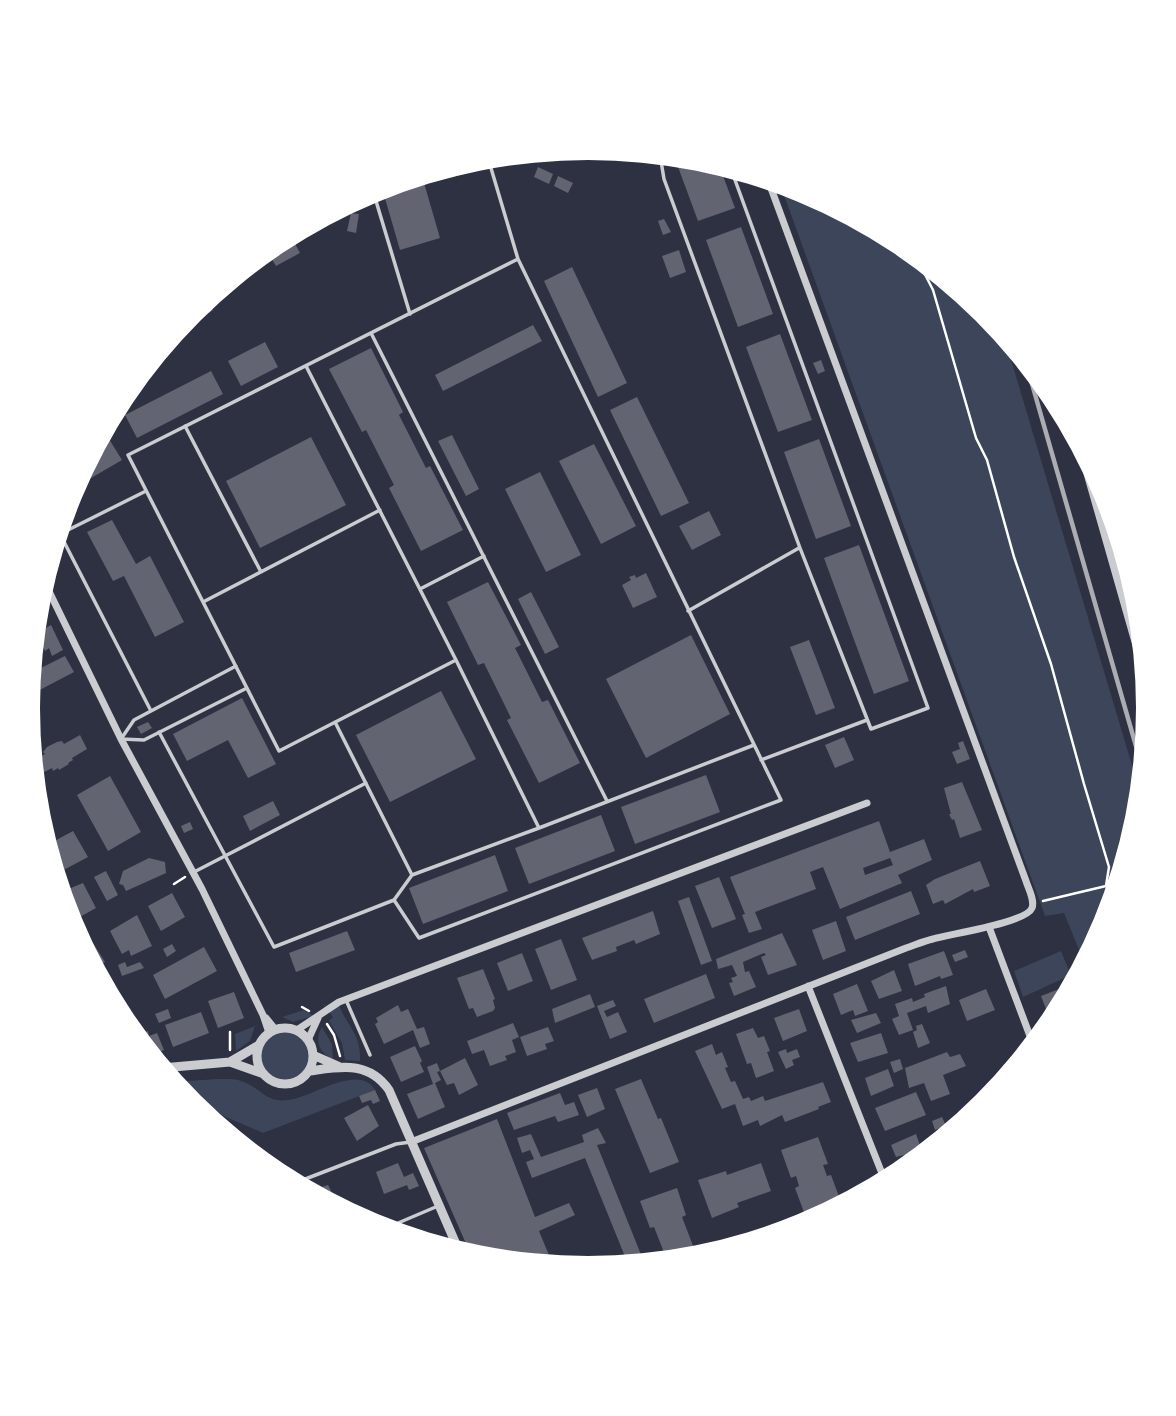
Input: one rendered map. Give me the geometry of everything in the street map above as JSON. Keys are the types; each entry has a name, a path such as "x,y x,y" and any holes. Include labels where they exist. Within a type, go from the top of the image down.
{"street":[{"path":"411,1142 932,939 989,927 1025,915 1033,903 772,192"},
{"path":"1098,508 1126,607"},
{"path":"52,597 121,739 194,872 272,1031"},
{"path":"297,1030 319,1018 332,1006 346,1000 867,803"},
{"path":"989,927 1029,1033"},
{"path":"808,986 881,1170"},
{"path":"308,1040 319,1018"},
{"path":"174,1066 230,1058 259,1045 272,1031 282,1028 297,1030 308,1040 313,1055 309,1071"},
{"path":"259,1045 257,1060 264,1074 270,1080 287,1084 303,1077 309,1071 340,1063"},
{"path":"313,1055 378,1076 389,1090 454,1239"},
{"path":"230,1058 264,1074"}],"lane":[{"path":"662,165 664,179 800,548 871,729 928,708 735,181"},
{"path":"394,900 419,938 781,800 518,260 491,169"},
{"path":"377,203 410,314"},
{"path":"456,660 279,751 128,455 518,260"},
{"path":"371,333 607,802"},
{"path":"306,366 456,660 538,828"},
{"path":"186,426 261,572"},
{"path":"70,528 146,491"},
{"path":"203,602 380,510"},
{"path":"65,546 151,711"},
{"path":"688,611 800,548"},
{"path":"420,589 484,556"},
{"path":"121,739 134,720 236,666"},
{"path":"121,739 144,740 247,688"},
{"path":"761,760 867,720"},
{"path":"335,722 412,874"},
{"path":"159,732 274,947 394,900 412,874 754,745"},
{"path":"194,872 366,783"},
{"path":"346,1000 370,1055"},
{"path":"308,1178 396,1144 411,1142"},
{"path":"400,1222 439,1206"}],"path":[{"path":"927,278 933,290 1014,557 1051,664 1110,867 1106,886 1033,903"},
{"path":"326,1023 337,1041 340,1063"},
{"path":"230,1032 230,1058"}],"shaded area":[{"path":"785,197 862,234 921,273 975,321 1011,361 1132,767 1117,850 1107,884 1079,950 1064,913 1045,916"},
{"path":"1061,951 1069,969 1064,978 1023,997 1014,971"},
{"path":"337,999 358,1042 360,1061 345,1060 342,1043 329,1021 333,1017 322,1003 326,1006"},
{"path":"304,1010 314,1016 293,1022 282,1017"},
{"path":"255,1026 250,1041 236,1051 235,1034"},
{"path":"322,1027 332,1044 333,1059 319,1046 318,1037"},
{"path":"285,1032 302,1039 309,1056 302,1073 285,1080 268,1073 261,1056 268,1039"},
{"path":"349,1080 368,1083 375,1090 263,1133 222,1115 188,1081 241,1081 277,1100 294,1099"}],"building":[{"path":"538,167 553,174 549,184 534,177"},
{"path":"679,168 724,178 735,208 698,221"},
{"path":"558,176 573,183 568,193 554,186"},
{"path":"425,185 440,238 400,250 385,199"},
{"path":"359,214 356,233 347,231 351,215"},
{"path":"664,219 671,232 663,235 658,221"},
{"path":"741,227 773,314 738,327 706,240"},
{"path":"296,245 300,253 276,266 273,261"},
{"path":"679,250 686,272 670,278 662,256"},
{"path":"572,267 627,383 598,397 544,281"},
{"path":"533,325 542,341 443,391 435,375"},
{"path":"780,334 812,420 778,432 746,347"},
{"path":"265,342 278,367 241,386 228,361"},
{"path":"371,348 403,412 399,415 426,468 430,466 463,530 421,551 389,488 394,485 366,430 362,432 329,369"},
{"path":"821,360 825,371 818,374 813,363"},
{"path":"211,371 223,394 137,438 127,414"},
{"path":"637,397 689,503 661,516 610,410"},
{"path":"452,435 479,489 466,496 438,441"},
{"path":"311,437 346,505 260,548 226,481"},
{"path":"819,439 851,526 816,539 784,452"},
{"path":"110,441 122,460 91,478"},
{"path":"594,444 636,526 601,544 559,461"},
{"path":"540,472 581,555 546,572 505,489"},
{"path":"709,511 721,535 692,550 679,526"},
{"path":"112,520 136,564 150,556 184,622 155,637 124,576 113,581 87,532"},
{"path":"859,545 909,681 874,694 824,558"},
{"path":"646,573 657,597 633,608 622,585 631,580 629,577 635,575 636,578"},
{"path":"488,582 521,645 515,648 542,702 548,700 580,763 539,783 507,720 511,718 484,663 478,665 447,602"},
{"path":"531,592 559,647 545,654 518,599"},
{"path":"51,625 63,650 52,656 49,648 45,651 47,628"},
{"path":"691,635 730,714 646,758 606,679"},
{"path":"809,640 835,708 816,715 790,647"},
{"path":"65,656 74,672 41,690 41,668"},
{"path":"441,691 476,759 390,802 356,735"},
{"path":"242,698 276,764 248,778 228,740 187,761 173,734"},
{"path":"148,722 152,728 141,734 137,727"},
{"path":"80,735 87,749 59,770 58,768 53,771 52,768 44,772 43,752 57,742 62,741 64,744"},
{"path":"844,737 854,760 835,768 825,745"},
{"path":"963,741 970,759 957,764 952,752 960,749 958,743"},
{"path":"706,775 720,812 635,844 621,807"},
{"path":"110,776 141,832 108,851 77,795"},
{"path":"962,782 982,830 960,838 954,819 952,820 949,814 944,788"},
{"path":"273,801 280,815 250,831 243,816"},
{"path":"601,815 615,851 529,884 515,848"},
{"path":"879,821 890,852 924,839 932,860 898,875 902,883 840,909 823,867 810,872 816,889 755,912 762,929 749,933 742,915 745,914 730,877","holes":["890,858 893,865 865,875 863,868"]},
{"path":"190,822 193,829 184,833 181,826"},
{"path":"73,831 88,857 65,869 57,840"},
{"path":"495,855 508,891 423,924 409,888"},
{"path":"149,858 165,862 166,873 126,891 123,885 119,884 123,871"},
{"path":"980,861 990,886 974,892 973,889 945,904 943,900 933,904 926,885"},
{"path":"106,871 118,895 107,901 94,877"},
{"path":"719,877 736,919 712,928 695,886"},
{"path":"83,883 96,908 81,916 71,888"},
{"path":"911,891 920,914 855,940 846,917"},
{"path":"172,893 185,917 161,931 148,906"},
{"path":"689,897 712,961 701,965 678,901"},
{"path":"653,911 660,934 636,944 634,940 616,947 617,951 592,960 582,938"},
{"path":"137,915 152,946 131,956 129,950 122,954 110,931"},
{"path":"836,921 846,951 823,960 812,930"},
{"path":"347,931 355,950 296,972 289,953"},
{"path":"782,933 797,965 768,975 761,957 766,955 764,953 743,962 745,972 749,971 756,987 734,996 729,983 733,982 731,978 737,976 732,965 718,969 716,959"},
{"path":"561,939 577,980 551,990 535,949"},
{"path":"172,944 176,951 167,957 163,949"},
{"path":"204,947 217,971 165,999 153,975"},
{"path":"965,950 968,957 955,962 952,955"},
{"path":"944,951 953,975 941,979 940,976 915,986 908,964"},
{"path":"522,953 533,981 508,991 497,963"},
{"path":"125,962 127,967 140,962 144,968 122,976 118,965"},
{"path":"483,969 495,999 495,1008 477,1017 473,1008 469,1009 457,978"},
{"path":"894,970 902,991 879,999 871,981"},
{"path":"706,974 715,998 654,1023 644,999"},
{"path":"857,984 868,1011 855,1016 853,1010 841,1015 833,994"},
{"path":"946,986 950,1004 928,1013 926,1006 907,1013 913,1030 899,1035 892,1019 899,1016 895,1004 912,998 913,1002 925,997 924,994"},
{"path":"986,989 995,1010 967,1021 959,1000"},
{"path":"1057,990 1046,1008 1041,996"},
{"path":"234,992 244,1018 218,1028 208,1001"},
{"path":"590,994 595,1007 555,1023 552,1009"},
{"path":"613,1000 616,1006 604,1011 607,1017 618,1012 627,1032 610,1039 597,1006"},
{"path":"398,1005 401,1012 408,1009 417,1029 424,1027 430,1044 420,1048 413,1030 384,1044 375,1024 378,1022 376,1018"},
{"path":"168,1009 171,1018 159,1023 155,1014"},
{"path":"799,1009 807,1031 783,1041 774,1018"},
{"path":"201,1012 209,1033 173,1047 165,1025"},
{"path":"876,1013 881,1023 857,1033 851,1020"},
{"path":"513,1023 519,1037 512,1040 516,1052 505,1056 507,1060 490,1066 484,1050 472,1054 467,1041"},
{"path":"922,1024 930,1043 918,1048 913,1032 917,1030 916,1026"},
{"path":"548,1027 554,1041 545,1044 547,1049 527,1056 520,1037"},
{"path":"753,1028 758,1038 764,1036 774,1071 756,1078 751,1063 747,1064 736,1034"},
{"path":"157,1033 164,1050 161,1051 149,1036"},
{"path":"881,1033 888,1053 858,1062 850,1043"},
{"path":"712,1044 716,1055 722,1052 731,1082 735,1081 743,1099 749,1097 751,1101 763,1096 765,1101 823,1082 831,1102 785,1122 782,1115 760,1126 758,1120 743,1126 735,1104 722,1109 695,1051"},
{"path":"415,1046 424,1072 401,1082 390,1057"},
{"path":"786,1049 787,1053 797,1049 800,1057 792,1060 794,1065 786,1069 778,1052"},
{"path":"947,1052 950,1057 960,1054 966,1066 943,1075 950,1094 931,1101 924,1083 909,1088 905,1068"},
{"path":"465,1058 478,1085 459,1095 454,1083 447,1085 440,1071"},
{"path":"900,1059 903,1069 894,1073 890,1062"},
{"path":"437,1063 441,1080 435,1083 445,1107 418,1119 407,1094 433,1084 427,1067"},
{"path":"888,1069 894,1086 871,1096 865,1078"},
{"path":"641,1079 679,1162 650,1173 615,1089"},
{"path":"597,1088 605,1109 587,1117 578,1095"},
{"path":"375,1090 380,1101 373,1104 371,1100 362,1103 359,1096"},
{"path":"916,1092 926,1115 885,1131 875,1108"},
{"path":"560,1093 565,1105 574,1102 579,1115 558,1122 555,1116 514,1130 507,1113"},
{"path":"368,1105 379,1126 357,1141 344,1118"},
{"path":"942,1117 945,1123 935,1130 932,1121"},
{"path":"497,1119 535,1217 569,1203 575,1215 539,1231 549,1255 465,1241 424,1148"},
{"path":"598,1128 606,1143 597,1145 640,1253 624,1255 585,1158 532,1178 526,1162 534,1159 530,1150 522,1153 517,1138 531,1134 541,1157 584,1142 582,1135"},
{"path":"916,1134 920,1144 896,1157 891,1145"},
{"path":"818,1137 828,1164 823,1165 827,1176 831,1175 838,1195 804,1211 795,1188 799,1186 796,1176 791,1178 781,1150"},
{"path":"398,1163 404,1177 413,1173 419,1186 409,1190 407,1185 384,1194 376,1172"},
{"path":"761,1163 771,1191 737,1203 739,1207 712,1218 698,1180 726,1171 727,1175"},
{"path":"677,1188 686,1215 682,1217 693,1245 663,1250 654,1227 650,1228 640,1201"}],"railway":[{"path":"1034,391 1135,743"}]}
